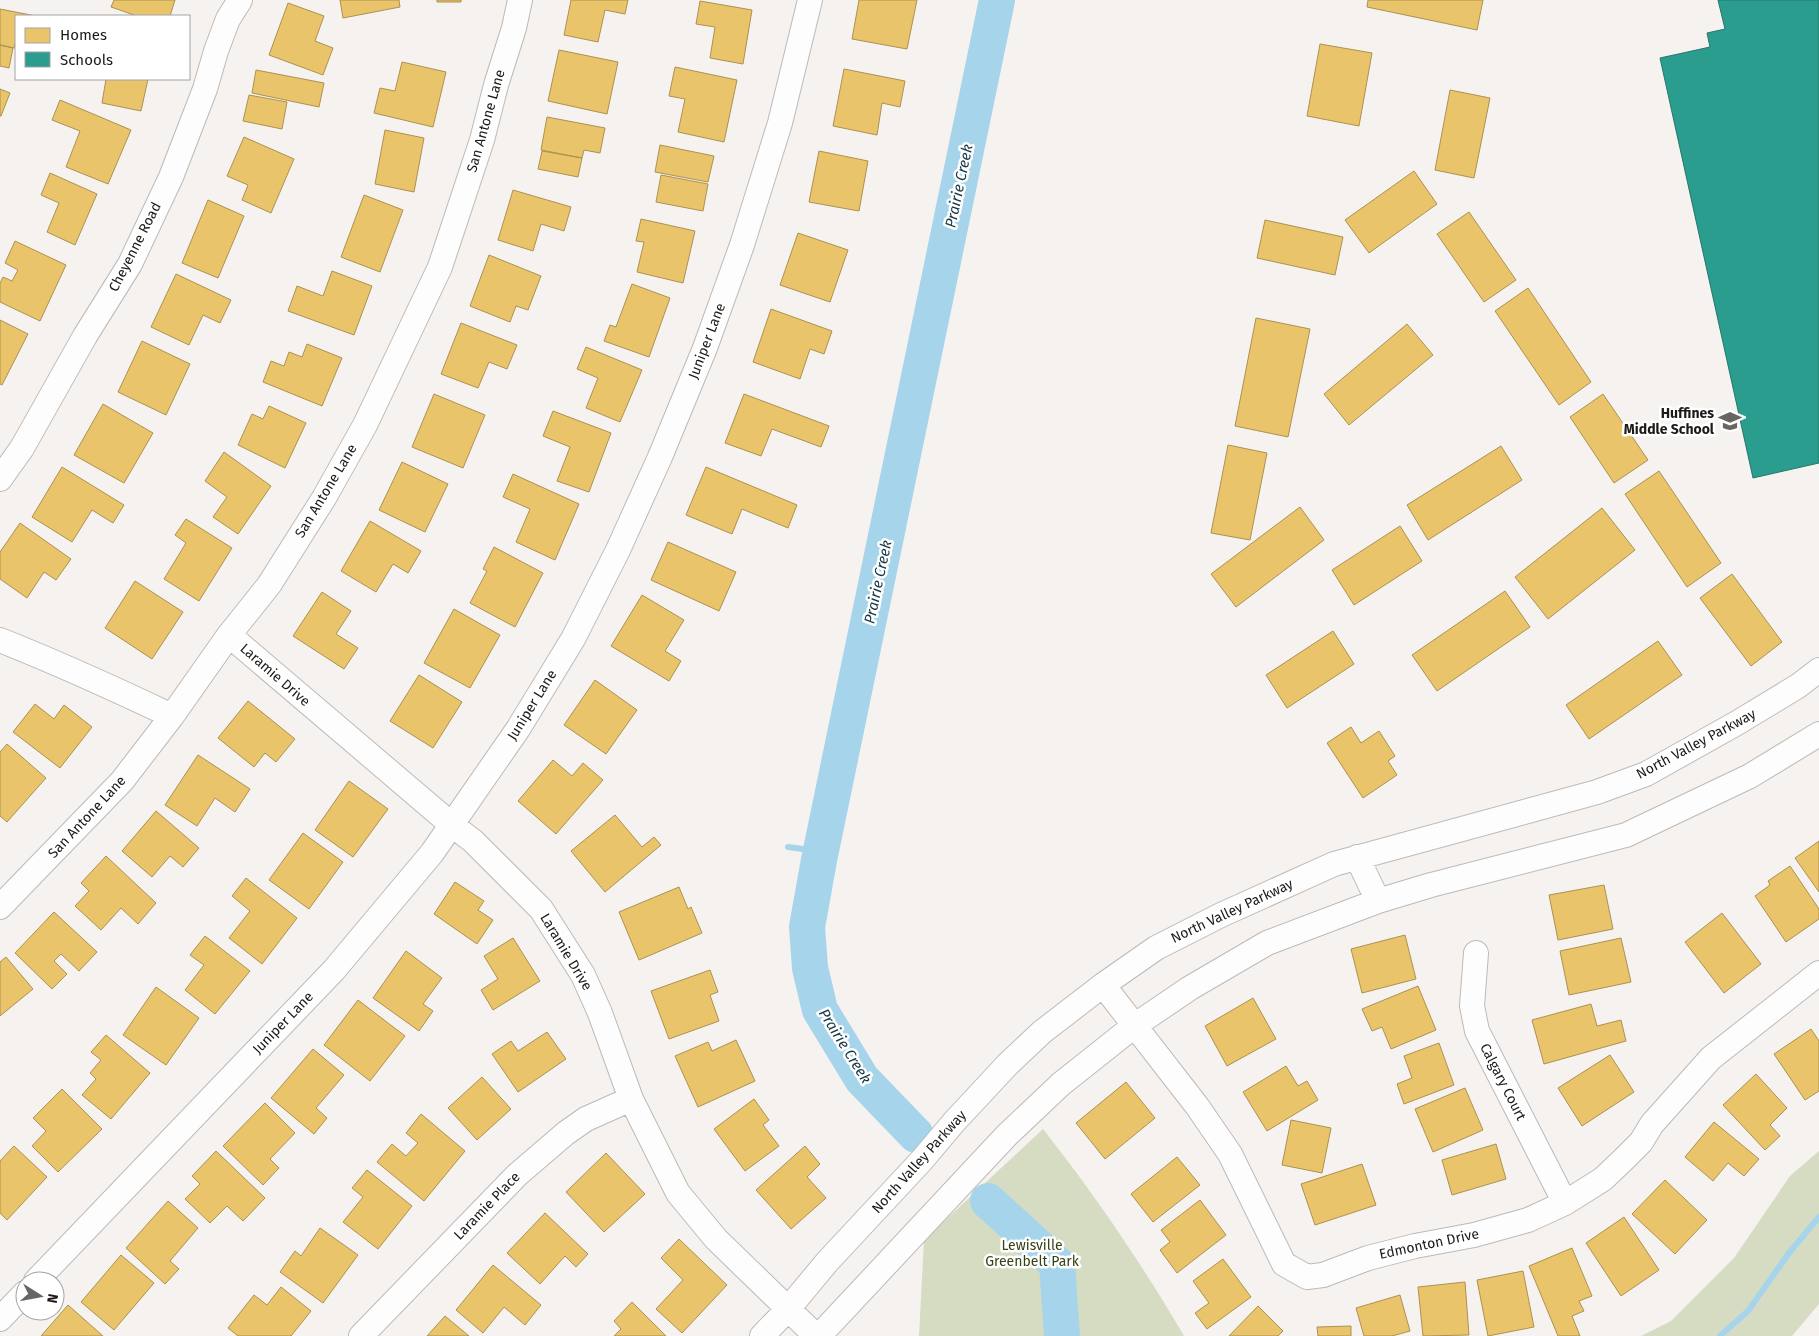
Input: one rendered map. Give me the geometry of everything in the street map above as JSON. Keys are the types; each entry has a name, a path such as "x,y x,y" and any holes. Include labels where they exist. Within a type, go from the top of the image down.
{"street":[{"name":"Cheyenne Road","path":"0,479 22,448 85,336 130,264 170,177 205,89 228,19 240,0"},
{"name":"San Antone Lane","path":"0,906 122,781 172,716 229,635 269,585 365,426 440,267 482,140 496,85 514,28 520,0"},
{"name":"Juniper Lane","path":"46,1271 334,970 432,853 518,729 573,639 618,550 660,457 705,348 742,245 780,123 810,0"},
{"name":"Laramie Drive","path":"229,635 472,841 541,909 583,975 600,1013 631,1099 678,1193 716,1239 817,1336"},
{"path":"0,640 41,656 71,671 90,677 172,716"},
{"name":"North Valley Parkway","path":"762,1336 1008,1064 1042,1032 1103,985 1156,948 1221,915 1334,864 1597,792 1646,774 1738,723 1798,686 1819,670"},
{"path":"817,1336 1007,1135 1061,1084 1134,1026 1190,988 1268,943 1378,901 1431,885 1626,835 1750,776 1819,734"},
{"path":"1357,857 1378,901"},
{"name":"Calgary Court","path":"1476,953 1472,1006 1477,1031 1565,1203"},
{"name":"Edmonton Drive","path":"1103,985 1198,1106 1230,1154 1284,1264 1306,1277 1323,1275 1368,1258 1406,1248 1474,1235 1528,1220 1565,1203 1603,1179 1624,1159 1641,1142 1658,1117 1711,1058 1819,973"},
{"name":"Laramie Place","path":"361,1336 517,1175 566,1133 586,1120 631,1099"},
{"path":"0,1319 15,1303"}],"green space":[{"name":"Lewisville Greenbelt Park","path":"1043,1129 1117,1230 1184,1336 919,1336 924,1240"},
{"path":"1819,1151 1819,1304 1792,1336 1641,1336 1671,1321 1734,1258 1790,1176"}],"building: Homes":[{"path":"114,0 175,0 170,15 134,15 111,7"},
{"path":"340,0 399,0 400,7 343,18"},
{"path":"437,0 461,0 461,2 437,2"},
{"path":"571,0 628,0 625,14 605,10 598,42 564,35"},
{"path":"859,0 917,0 907,49 852,39"},
{"path":"1368,0 1483,0 1477,30 1367,7"},
{"path":"700,1 752,10 743,64 710,58 715,27 696,24"},
{"path":"288,3 324,16 315,41 333,48 323,75 269,55"},
{"path":"0,9 31,15 15,15 14,48 0,45"},
{"path":"1320,44 1372,53 1359,126 1307,116"},
{"path":"0,45 13,48 9,68 0,66"},
{"path":"559,50 618,62 607,114 548,101"},
{"path":"402,62 446,72 433,127 374,113 380,88 395,91"},
{"path":"675,67 737,80 724,142 678,132 685,99 669,96"},
{"path":"844,69 905,81 900,107 882,103 877,135 833,126"},
{"path":"256,70 324,83 319,107 252,93"},
{"path":"106,80 148,80 141,111 102,103"},
{"path":"0,89 10,93 1,116 0,116"},
{"path":"1450,90 1490,98 1474,178 1435,170"},
{"path":"249,95 287,102 282,129 243,121"},
{"path":"60,100 131,130 108,184 66,167 80,131 52,120"},
{"path":"547,117 605,128 600,153 584,150 582,158 541,150"},
{"path":"385,130 424,138 414,192 375,184"},
{"path":"244,137 294,159 271,213 242,200 248,185 227,176"},
{"path":"660,145 714,156 708,182 655,172"},
{"path":"542,151 582,158 578,177 538,169"},
{"path":"819,151 868,161 859,211 809,202"},
{"path":"1414,171 1437,204 1369,253 1345,220"},
{"path":"50,173 97,194 75,245 47,232 59,203 41,195"},
{"path":"661,175 708,184 703,211 656,202"},
{"path":"513,190 571,207 564,231 541,224 533,251 498,240"},
{"path":"364,195 403,210 380,272 341,257"},
{"path":"208,200 244,216 218,278 182,263"},
{"path":"1469,212 1516,280 1484,302 1437,234"},
{"path":"641,219 695,231 683,283 637,272 644,242 636,241"},
{"path":"1265,220 1343,237 1335,275 1257,258"},
{"path":"798,233 848,250 830,302 780,285"},
{"path":"15,241 66,265 40,321 0,302 0,283 3,277 12,281 18,270 5,263"},
{"path":"489,255 541,276 528,310 516,306 510,322 470,306"},
{"path":"332,271 372,286 354,335 288,311 297,286 323,296"},
{"path":"176,274 231,300 220,323 203,315 189,345 151,327"},
{"path":"632,284 670,298 649,357 604,341 610,325 616,327"},
{"path":"1528,288 1591,382 1559,405 1495,311"},
{"path":"771,309 832,331 824,354 810,349 800,379 753,362"},
{"path":"1256,318 1310,329 1288,437 1235,426"},
{"path":"0,320 28,334 2,385 0,384"},
{"path":"461,323 517,345 507,369 489,362 478,388 441,374"},
{"path":"1407,324 1433,355 1349,425 1324,394"},
{"path":"142,341 190,364 166,415 118,392"},
{"path":"307,344 342,358 322,406 263,382 271,361 284,366 289,352 302,357"},
{"path":"586,347 642,370 620,422 586,408 598,378 577,369"},
{"path":"434,394 485,415 463,468 412,447"},
{"path":"744,394 829,426 821,447 772,429 761,456 725,443"},
{"path":"1603,394 1648,460 1614,483 1570,417"},
{"path":"103,404 153,433 124,483 74,455"},
{"path":"269,406 306,423 285,468 238,445 252,414 263,419"},
{"path":"553,411 611,433 589,492 557,481 570,447 543,436"},
{"path":"1228,445 1267,453 1250,540 1211,533"},
{"path":"1501,446 1522,480 1428,540 1407,505"},
{"path":"224,452 271,486 238,534 213,517 227,497 205,481"},
{"path":"402,462 448,484 425,532 379,510"},
{"path":"62,467 124,505 113,523 92,510 72,542 32,517"},
{"path":"706,467 797,505 788,528 742,509 732,534 686,515"},
{"path":"1659,471 1721,563 1687,587 1625,494"},
{"path":"513,474 579,504 555,560 516,542 530,509 503,497"},
{"path":"1300,507 1324,540 1236,607 1211,574"},
{"path":"1602,508 1635,550 1548,619 1515,577"},
{"path":"186,519 232,548 199,601 164,579 186,543 175,535"},
{"path":"370,521 421,551 408,573 393,564 376,592 341,571"},
{"path":"20,523 71,559 56,580 44,572 27,598 0,579 0,552"},
{"path":"1400,526 1422,561 1354,605 1332,570"},
{"path":"668,542 736,572 719,611 651,580"},
{"path":"494,547 543,573 515,627 470,603 487,571 483,569"},
{"path":"1732,574 1782,642 1751,666 1700,598"},
{"path":"135,581 183,612 152,659 105,628"},
{"path":"1505,591 1530,627 1437,691 1412,655"},
{"path":"322,592 351,611 336,634 358,648 344,669 293,636"},
{"path":"642,595 684,620 665,651 681,661 669,681 611,646"},
{"path":"454,609 500,635 470,688 424,663"},
{"path":"1333,631 1354,664 1287,708 1266,675"},
{"path":"1658,641 1682,675 1589,739 1566,705"},
{"path":"419,675 462,702 433,748 390,721"},
{"path":"595,680 637,710 606,754 564,725"},
{"path":"248,701 295,739 276,762 265,753 254,767 218,738"},
{"path":"35,704 54,719 64,705 92,727 60,768 13,732"},
{"path":"1351,727 1361,743 1379,731 1395,756 1388,761 1397,775 1363,798 1327,743"},
{"path":"7,744 46,778 7,822 0,816 0,752"},
{"path":"198,755 250,789 235,812 215,798 197,826 165,805"},
{"path":"553,760 572,776 583,763 603,780 556,834 518,801"},
{"path":"349,781 388,809 353,857 315,830"},
{"path":"156,811 199,848 183,867 170,856 152,877 122,851"},
{"path":"615,815 642,847 654,837 661,845 605,892 571,851"},
{"path":"303,833 343,862 309,909 269,880"},
{"path":"1819,841 1819,892 1795,858"},
{"path":"106,856 156,903 138,924 121,908 101,930 75,906 89,891 81,883"},
{"path":"1790,866 1819,909 1819,919 1786,942 1755,896 1770,885 1768,881"},
{"path":"246,878 297,918 262,964 229,938 250,911 232,896"},
{"path":"455,882 484,901 478,910 493,920 477,944 434,914"},
{"path":"1604,885 1613,929 1558,940 1549,895"},
{"path":"679,887 688,909 691,907 702,933 639,960 619,912"},
{"path":"54,912 97,952 79,971 61,954 54,961 67,974 52,989 15,953"},
{"path":"1722,913 1761,964 1724,993 1685,942"},
{"path":"1405,935 1416,979 1362,993 1351,949"},
{"path":"205,936 250,971 215,1014 185,990 204,965 190,955"},
{"path":"513,938 540,981 493,1010 481,990 498,979 484,956"},
{"path":"1621,938 1631,982 1569,995 1560,951"},
{"path":"406,951 442,978 423,1004 433,1011 419,1031 373,998"},
{"path":"6,957 33,989 0,1016 0,962"},
{"path":"710,970 718,992 710,995 719,1021 669,1039 651,991"},
{"path":"1418,986 1436,1030 1391,1049 1382,1027 1372,1031 1362,1009"},
{"path":"156,987 199,1018 166,1065 123,1035"},
{"path":"1253,998 1276,1039 1227,1066 1205,1026"},
{"path":"358,1000 405,1036 370,1081 324,1045"},
{"path":"1591,1004 1597,1026 1621,1020 1626,1041 1544,1064 1532,1020"},
{"path":"1811,1029 1819,1041 1819,1091 1805,1100 1774,1054"},
{"path":"547,1032 566,1059 518,1092 492,1054 511,1041 518,1051"},
{"path":"106,1035 150,1073 111,1119 82,1095 96,1079 90,1073 101,1060 91,1052"},
{"path":"736,1040 755,1081 698,1107 675,1056 708,1042 712,1051"},
{"path":"1439,1043 1454,1085 1404,1104 1397,1084 1412,1078 1404,1056"},
{"path":"313,1049 344,1075 316,1108 327,1118 314,1134 271,1098"},
{"path":"1610,1055 1634,1092 1582,1126 1558,1088"},
{"path":"1286,1066 1298,1086 1307,1081 1318,1100 1267,1131 1243,1092"},
{"path":"1756,1074 1787,1108 1770,1125 1780,1136 1765,1150 1723,1105"},
{"path":"482,1077 511,1109 477,1140 448,1108"},
{"path":"1126,1082 1155,1118 1105,1159 1076,1123"},
{"path":"1465,1088 1483,1130 1433,1152 1415,1109"},
{"path":"62,1089 102,1129 58,1172 32,1146 46,1131 33,1118"},
{"path":"754,1099 769,1120 763,1125 779,1146 745,1171 714,1129"},
{"path":"265,1103 295,1133 270,1159 279,1168 263,1185 223,1146"},
{"path":"421,1114 465,1151 424,1201 377,1162 392,1144 406,1156 418,1143 406,1133"},
{"path":"1291,1120 1331,1128 1322,1173 1282,1165"},
{"path":"1714,1122 1759,1159 1744,1176 1728,1163 1713,1181 1685,1157"},
{"path":"1496,1144 1506,1179 1452,1195 1442,1160"},
{"path":"14,1146 47,1177 7,1220 0,1213 0,1161"},
{"path":"805,1146 820,1164 807,1177 826,1198 791,1229 756,1190"},
{"path":"216,1151 265,1198 243,1221 227,1206 210,1223 185,1199 200,1184 192,1176"},
{"path":"606,1153 645,1194 604,1232 566,1192"},
{"path":"1177,1157 1200,1185 1153,1222 1131,1194"},
{"path":"1362,1164 1376,1205 1315,1225 1301,1184"},
{"path":"367,1170 412,1206 378,1249 343,1222 363,1197 352,1188"},
{"path":"1665,1180 1707,1220 1675,1254 1632,1214"},
{"path":"1200,1200 1226,1235 1177,1273 1160,1250 1170,1242 1161,1230"},
{"path":"168,1201 198,1228 170,1261 179,1269 165,1284 126,1248"},
{"path":"545,1213 588,1254 576,1267 565,1256 540,1284 507,1253"},
{"path":"1624,1217 1659,1270 1621,1296 1586,1243"},
{"path":"320,1228 358,1255 323,1303 280,1272 295,1251 301,1256"},
{"path":"679,1239 727,1285 682,1333 656,1309 683,1280 661,1258"},
{"path":"1572,1248 1592,1296 1579,1301 1584,1311 1572,1316 1580,1336 1558,1336 1529,1266"},
{"path":"121,1255 154,1283 114,1330 81,1302"},
{"path":"1223,1259 1251,1297 1207,1329 1195,1313 1209,1303 1193,1281"},
{"path":"493,1265 541,1305 525,1325 504,1307 483,1333 456,1310"},
{"path":"1523,1271 1534,1327 1488,1336 1477,1280"},
{"path":"1465,1282 1469,1335 1423,1336 1418,1287"},
{"path":"281,1287 311,1311 291,1336 238,1336 228,1328 254,1295 267,1305"},
{"path":"1400,1295 1410,1331 1392,1336 1364,1336 1356,1308"},
{"path":"632,1302 666,1336 614,1336 621,1329 614,1321"},
{"path":"68,1305 103,1336 41,1336 54,1321 65,1321 65,1308"},
{"path":"1258,1306 1283,1331 1278,1336 1229,1336"},
{"path":"445,1316 469,1336 427,1336"},
{"path":"1351,1326 1351,1336 1318,1336 1317,1327"}],"building: Schools":[{"name":"Huffines Middle School","path":"1718,0 1819,0 1819,463 1753,478 1660,58 1710,47 1707,33 1725,29"}],"waterway":[{"name":"Prairie Creek","path":"916,1135 862,1079 820,1010 810,968 807,927 819,860 997,0"},
{"path":"788,847 820,853"},
{"name":"Prairie Creek","path":"988,1201 1057,1264 1062,1336"},
{"path":"1720,1336 1748,1311 1789,1253 1819,1217"}],"place":[{"name":"Huffines Middle School","path":"1730,421"}]}
